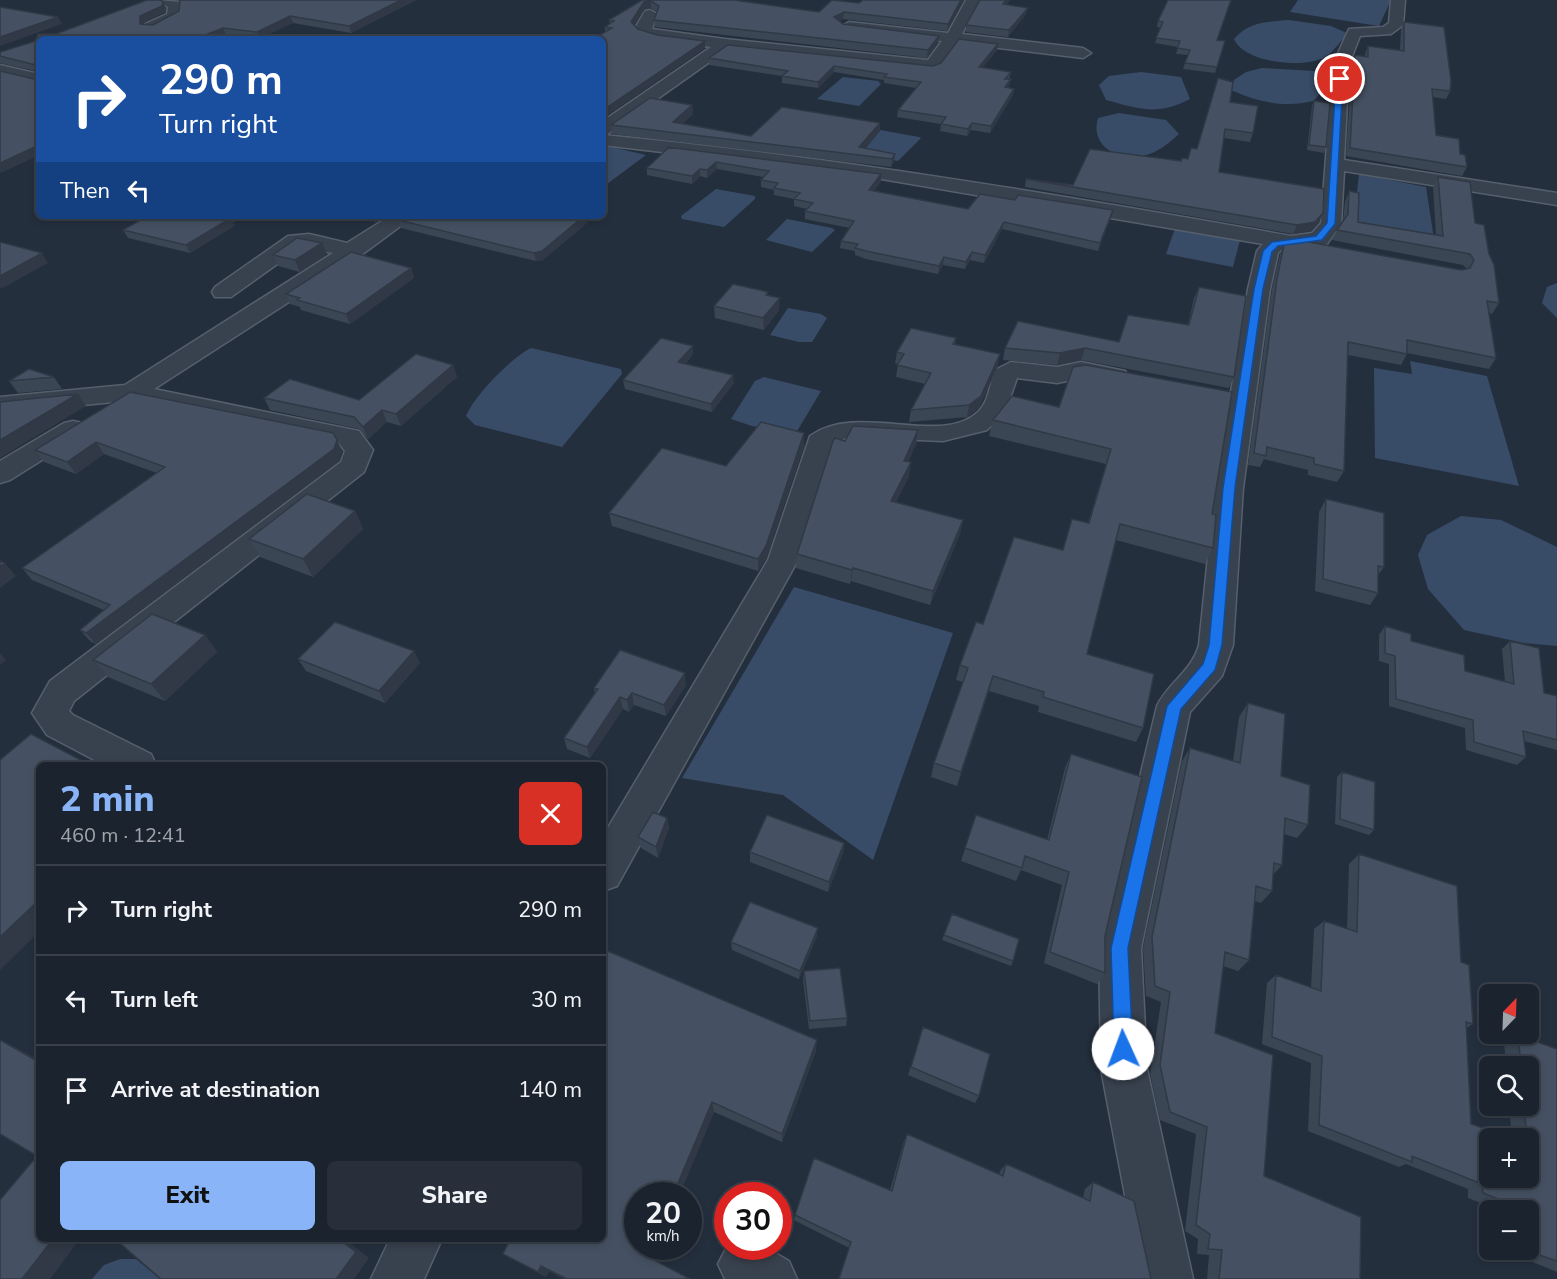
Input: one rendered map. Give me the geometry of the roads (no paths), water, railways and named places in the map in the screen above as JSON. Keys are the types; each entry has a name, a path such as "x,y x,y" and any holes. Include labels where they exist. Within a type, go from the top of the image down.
{"street":[{"path":"150,27 174,15 175,5 164,0"},
{"path":"650,14 642,30 648,33 725,44 932,65 954,36 973,0"},
{"path":"1167,1279 1124,1069 1120,948 1174,706 1210,666 1216,645 1229,488 1231,398 1268,251 1275,244 1319,238 1331,224 1341,64 1351,35 1363,30 1391,29 1396,25 1398,0"},
{"path":"843,25 954,36 1083,53"},
{"path":"606,127 725,44"},
{"path":"0,70 36,78"},
{"path":"606,140 713,149 915,177 1332,249"},
{"path":"1335,164 1557,199"},
{"path":"0,474 133,392 400,219"},
{"path":"223,292 296,241 309,240 352,251"},
{"path":"606,868 783,560 820,442 832,433 846,429 941,432 977,427 991,414 1006,374 1011,370 1057,375 1081,370 1139,381"},
{"path":"0,405 133,392 328,431 349,437 359,450 354,466 62,691 50,713 60,725 132,762"},
{"path":"397,1279 416,1242"}],"water":[{"path":"1298,0 1391,0 1379,26 1290,12"},
{"path":"1289,20 1331,26 1349,34 1325,57 1303,63 1275,62 1249,54 1234,39 1252,26"},
{"path":"1262,68 1316,71 1322,83 1321,91 1313,101 1282,104 1261,101 1231,90 1234,80 1246,72"},
{"path":"1141,72 1181,77 1190,99 1168,108 1158,109 1139,108 1106,100 1099,85 1109,76"},
{"path":"843,77 878,81 881,84 859,106 817,99"},
{"path":"1119,113 1166,120 1179,134 1162,148 1147,155 1123,156 1107,149 1098,136 1097,128 1098,118"},
{"path":"880,130 921,138 898,161 861,154"},
{"path":"606,146 646,155 606,185"},
{"path":"1359,174 1426,187 1435,246 1353,231"},
{"path":"716,189 755,196 755,199 724,227 682,219 681,216"},
{"path":"787,219 835,230 812,252 766,240"},
{"path":"1177,223 1241,236 1233,267 1166,254"},
{"path":"1557,283 1557,318 1542,303 1547,287"},
{"path":"788,308 821,314 827,318 812,342 799,342 770,335"},
{"path":"531,348 621,369 622,374 562,447 475,425 466,416 477,398 494,378"},
{"path":"1410,361 1487,376 1519,486 1375,458 1374,368 1412,374"},
{"path":"764,377 821,391 796,433 752,426 731,419 755,381"},
{"path":"1461,516 1501,520 1557,547 1557,646 1524,643 1464,630 1428,589 1418,555 1427,535"},
{"path":"794,587 953,633 873,860 783,795 682,778"},
{"path":"120,1259 136,1259 160,1279 92,1279 104,1265"}]}
